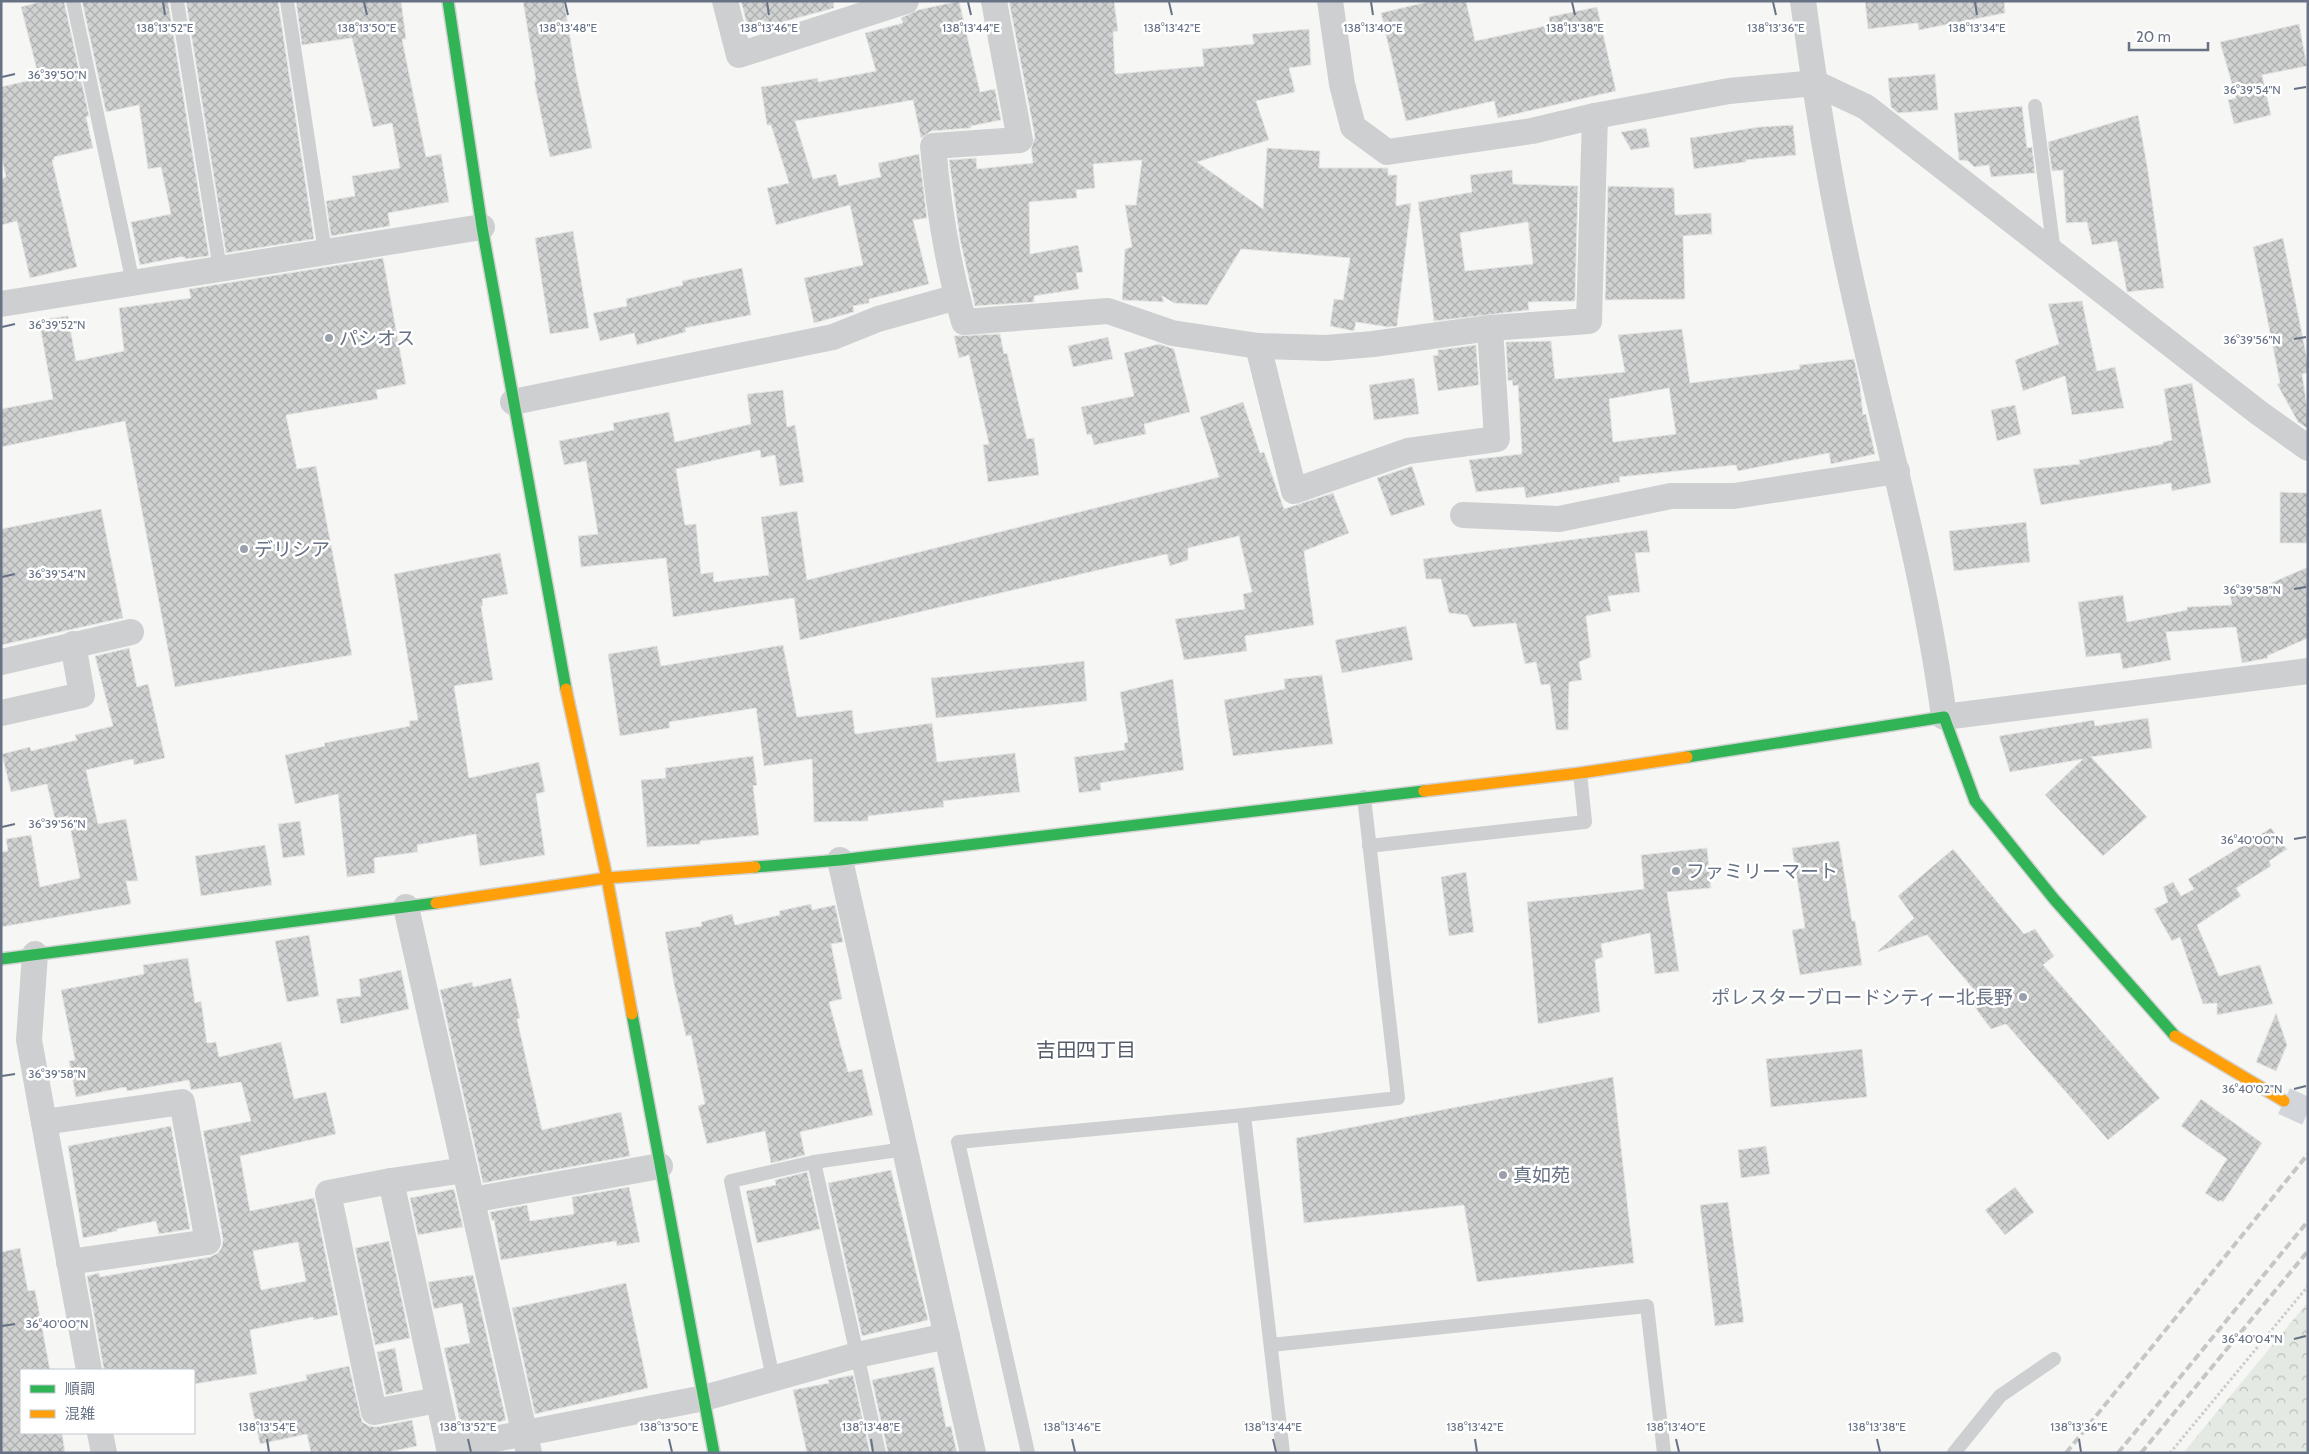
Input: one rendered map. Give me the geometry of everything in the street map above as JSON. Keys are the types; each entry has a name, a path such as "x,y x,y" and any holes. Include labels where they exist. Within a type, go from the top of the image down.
{"street":[{"path":"448,1 482,227 513,402 566,691 607,878 714,1453"},
{"path":"725,1 739,55 906,1"},
{"path":"994,1 1020,140 933,146 957,297 964,322 1108,311 1172,332 1258,346 1326,348 1373,344 1490,328 1589,321 1595,116"},
{"path":"1330,1 1342,84 1352,127 1387,152 1532,131 1595,116 1729,90 1814,83 1866,107 2259,413 2308,448"},
{"path":"1803,1 1814,83 1848,266 1897,471 1937,662 1944,717 1975,801 2080,929 2179,1040 2284,1101"},
{"path":"1,304 482,227"},
{"path":"513,402 833,337 878,319 957,297"},
{"path":"1258,346 1294,490 1408,450 1498,439 1490,328"},
{"path":"1463,515 1559,519 1671,496 1734,496 1897,471"},
{"path":"1,662 131,632"},
{"path":"1,713 82,695 73,644"},
{"path":"1,959 406,907 607,878 840,860 1580,772 1944,717 2308,671"},
{"path":"840,860 973,1453"},
{"path":"406,907 527,1443"},
{"path":"35,954 29,1040 89,1369"},
{"path":"44,1122 182,1102 208,1242 69,1262"},
{"path":"472,1200 660,1166"},
{"path":"438,1400 374,1412 328,1192 465,1170"},
{"path":"391,1181 449,1448 527,1443 704,1398 857,1355 947,1336"},
{"path":"100,1434 104,1453"}],"lane":[{"path":"73,1 133,283"},
{"path":"177,1 220,269"},
{"path":"287,1 325,252"},
{"path":"2035,106 2054,252"},
{"path":"1369,846 1585,822 1580,772"},
{"path":"1028,1453 958,1142 1244,1115 1398,1098 1364,797"},
{"path":"1244,1115 1283,1453"},
{"path":"773,1378 731,1181 814,1162 905,1149"},
{"path":"814,1162 879,1453"},
{"path":"1271,1345 1647,1306 1664,1453"},
{"path":"1954,1453 2000,1396 2054,1359"}],"path":[{"path":"2170,1453 2308,1286"}],"green space":[{"path":"2308,1302 2308,1453 2183,1453"}],"building":[{"path":"43,1 64,1 89,116 86,117 93,148 54,157 54,160 52,160 77,267 30,278 17,221 1,225 1,179 6,177 1,155 1,87 39,78 21,7"},
{"path":"82,1 168,1 209,256 185,259 185,257 180,257 140,265 131,222 171,214 161,167 148,169 139,105 106,112"},
{"path":"186,1 278,1 314,239 226,253"},
{"path":"296,1 401,1 406,39 402,39 426,157 441,154 449,202 388,213 390,226 331,236 326,201 355,196 352,176 400,168 392,123 373,127 352,38 302,45"},
{"path":"523,1 564,1 576,73 592,148 550,157 534,81 536,81"},
{"path":"741,1 833,1 834,8 764,27 763,20 747,24"},
{"path":"959,1 980,92 995,89 1001,120 971,126 971,128 931,131 921,138 913,100 795,121 813,179 836,174 839,186 881,177 878,163 919,154 927,218 913,220 929,284 869,299 869,303 853,306 854,312 814,323 804,278 863,265 850,205 776,225 767,188 789,183 771,125 767,125 761,87 818,78 818,82 876,71 865,33 903,23 901,18 918,10"},
{"path":"1009,1 1114,1 1118,31 1113,32 1115,74 1204,66 1202,49 1254,44 1252,34 1309,29 1311,65 1289,68 1295,92 1256,101 1269,140 1197,162 1263,209 1267,148 1320,151 1319,168 1388,168 1388,175 1397,175 1396,206 1411,203 1397,326 1388,327 1356,322 1354,331 1330,326 1334,299 1343,300 1350,258 1241,249 1207,305 1174,303 1162,296 1164,302 1122,300 1125,249 1132,247 1125,205 1136,205 1142,160 1093,164 1095,188 1076,190 1077,198 1029,202 1030,254 1078,245 1083,272 1076,273 1079,289 1034,296 1034,302 975,306 960,239 949,160 976,158 977,169 1033,163 1031,149 1035,137"},
{"path":"1431,1 1466,1 1475,41 1550,25 1549,17 1597,7 1616,91 1498,118 1494,101 1406,121 1381,13"},
{"path":"1865,1 2004,1 2005,13 1919,30 1918,23 1868,29"},
{"path":"2299,24 2307,66 2262,75 2271,115 2234,124 2228,100 2236,98 2220,42"},
{"path":"1935,74 1938,110 1898,113 1891,107 1888,78"},
{"path":"2022,106 2027,148 2032,147 2035,173 1991,177 1989,165 1974,167 1968,161 1959,160 1954,113"},
{"path":"2138,115 2148,171 2164,288 2127,292 2117,241 2092,245 2087,222 2066,223 2063,170 2052,171 2048,142"},
{"path":"1793,125 1796,155 1746,160 1746,162 1694,169 1690,138 1759,127"},
{"path":"1646,128 1650,147 1631,150 1621,132"},
{"path":"1512,170 1513,184 1578,186 1575,301 1528,302 1529,310 1434,321 1418,202 1472,192 1470,175","holes":["1528,222 1533,264 1465,271 1460,233"]},
{"path":"1608,186 1674,188 1675,215 1711,213 1712,234 1683,236 1685,299 1605,300"},
{"path":"573,231 589,328 550,334 535,238"},
{"path":"2283,238 2308,364 2308,373 2302,374 2308,413 2308,429 2298,422 2277,384 2280,383 2253,247"},
{"path":"383,258 406,384 376,390 378,399 286,415 297,469 316,466 352,655 175,687 125,421 1,447 1,409 53,399 39,320 68,316 76,361 124,351 119,308 191,298 189,289"},
{"path":"742,268 751,315 685,328 686,332 637,345 634,333 600,341 593,313 627,306 626,299 683,285 682,281"},
{"path":"2082,301 2097,371 2115,367 2124,408 2072,415 2065,376 2023,391 2015,360 2059,344 2048,304"},
{"path":"1682,329 1690,383 1800,369 1799,365 1854,359 1860,386 1863,415 1866,414 1875,454 1831,464 1829,453 1738,471 1736,465 1619,477 1620,482 1526,498 1524,487 1476,492 1469,460 1522,454 1518,385 1513,386 1512,380 1508,381 1506,342 1551,341 1555,379 1625,372 1618,335","holes":["1669,388 1676,434 1613,442 1609,399"]},
{"path":"1000,334 1004,354 1007,353 1027,439 1034,438 1039,475 988,482 983,445 989,444 969,355 959,358 954,336"},
{"path":"1108,337 1113,359 1073,367 1068,346"},
{"path":"1159,344 1174,349 1190,412 1144,424 1146,434 1094,445 1091,434 1087,435 1081,407 1134,396 1124,353"},
{"path":"1476,345 1479,385 1438,391 1433,356 1438,355 1438,350"},
{"path":"1414,378 1419,414 1374,420 1369,385"},
{"path":"2192,383 2211,483 2172,491 2171,483 2041,505 2033,469 2080,464 2079,460 2163,444 2163,442 2172,440 2164,389"},
{"path":"783,390 787,427 795,425 804,482 780,486 775,455 761,458 760,450 676,469 685,525 696,524 701,574 713,572 714,582 769,575 761,517 797,511 807,580 1219,477 1200,417 1243,402 1260,453 1264,452 1284,509 1333,493 1349,533 1304,551 1314,625 1245,636 1247,651 1184,660 1175,619 1245,609 1243,594 1252,592 1239,536 1188,548 1188,560 1170,566 1167,554 800,640 794,598 673,617 666,558 581,567 578,536 598,534 586,461 564,465 559,441 614,430 613,423 669,412 675,442 751,424 747,394"},
{"path":"2015,405 2021,434 1997,441 1991,410"},
{"path":"1412,466 1425,505 1391,516 1377,478"},
{"path":"2280,492 2308,493 2308,543 2280,543"},
{"path":"101,509 123,618 1,645 1,529"},
{"path":"2026,522 2030,562 1954,571 1949,531"},
{"path":"1647,530 1650,552 1635,553 1640,592 1608,596 1611,611 1586,616 1591,657 1579,662 1582,680 1569,682 1568,730 1556,730 1550,684 1541,685 1536,662 1525,664 1516,623 1473,627 1467,615 1449,613 1441,579 1426,579 1423,559"},
{"path":"500,553 508,594 482,599 483,606 481,606 493,680 454,686 469,778 539,762 545,792 536,794 545,855 480,866 476,834 417,845 418,852 374,858 375,873 347,877 338,794 295,804 285,755 325,746 324,743 410,726 409,721 418,720 394,574"},
{"path":"2308,567 2308,638 2267,656 2268,658 2242,663 2236,627 2166,632 2171,660 2123,669 2120,653 2086,657 2078,602 2123,595 2127,622 2187,610 2187,607 2232,605 2230,594 2257,589"},
{"path":"1406,626 1413,660 1342,673 1335,640"},
{"path":"783,645 797,717 852,710 855,734 932,723 937,762 1015,753 1020,792 943,801 944,807 868,816 868,821 814,822 812,759 764,766 756,708 669,722 670,728 620,736 608,654 657,646 661,666"},
{"path":"129,648 137,687 148,684 165,758 134,765 133,759 86,770 98,824 126,819 138,881 126,881 131,904 1,927 1,852 8,851 6,839 31,835 40,887 80,878 68,816 55,819 47,784 11,792 2,754 30,747 31,751 77,740 75,735 113,726 95,656"},
{"path":"1084,661 1087,701 936,718 931,678"},
{"path":"1322,675 1333,744 1233,756 1224,700 1285,689 1284,679"},
{"path":"1173,679 1184,770 1100,783 1101,790 1079,793 1074,757 1125,750 1124,743 1128,742 1120,692"},
{"path":"2148,718 2152,748 2091,757 2147,817 2103,856 2045,795 2083,759 2010,772 1999,736 2094,720 2095,726"},
{"path":"753,756 757,785 753,786 759,835 700,841 700,844 647,847 641,780 666,778 665,768"},
{"path":"300,821 305,855 283,858 278,824"},
{"path":"2271,828 2287,849 2269,861 2271,866 2236,888 2241,896 2197,925 2219,976 2260,965 2273,1004 2217,1015 2217,1003 2203,1004 2180,937 2172,941 2154,909 2168,902 2163,887 2173,882 2181,896 2194,889 2188,879"},
{"path":"1839,841 1852,921 1855,921 1862,965 1800,975 1792,930 1805,928 1792,848"},
{"path":"265,845 272,885 201,896 195,856"},
{"path":"1707,848 1711,888 1667,892 1679,971 1655,974 1650,933 1601,944 1603,957 1595,960 1600,1012 1538,1024 1527,902 1644,889 1641,855"},
{"name":"ポレスターブロードシティー北長野","path":"1953,849 2024,934 2035,929 2054,956 2043,965 2160,1098 2108,1140 2006,1024 1991,1029 1971,1002 1977,993 1927,935 1877,952 1914,918 1898,896"},
{"path":"1466,872 1474,932 1449,936 1441,877"},
{"path":"811,904 812,910 835,905 843,942 831,944 842,999 829,1002 848,1072 862,1069 873,1115 800,1132 805,1155 771,1163 765,1131 707,1144 698,1106 705,1104 691,1035 686,1036 665,932 702,926 701,922 732,914 735,925 780,915 779,911"},
{"path":"309,935 319,996 287,1002 275,941"},
{"path":"188,958 195,1003 201,1001 207,1043 216,1042 219,1057 281,1042 294,1099 326,1092 336,1134 240,1156 250,1211 314,1198 338,1315 314,1320 313,1317 250,1330 257,1374 195,1384 195,1369 104,1369 87,1276 99,1273 100,1277 210,1257 218,1253 222,1247 223,1239 203,1131 251,1121 241,1082 191,1090 189,1080 127,1091 126,1087 76,1097 69,1061 75,1060 61,990 144,974 143,965","holes":["298,1242 306,1281 261,1290 253,1251"]},
{"path":"401,970 409,1009 341,1024 336,999 361,996 359,979"},
{"path":"511,978 520,1018 517,1019 542,1130 621,1112 630,1156 483,1183 440,990 472,982 473,987"},
{"path":"2276,1013 2287,1045 2276,1071 2256,1062"},
{"path":"1862,1049 1867,1097 1771,1107 1766,1059"},
{"path":"1613,1077 1634,1263 1477,1282 1464,1205 1304,1223 1296,1138"},
{"path":"2201,1099 2262,1143 2223,1202 2220,1200 2219,1202 2205,1193 2227,1159 2181,1126"},
{"path":"171,1126 190,1229 159,1234 156,1221 83,1238 68,1146"},
{"path":"1766,1146 1770,1174 1741,1178 1738,1150"},
{"path":"891,1170 928,1320 862,1336 828,1183"},
{"path":"807,1172 820,1229 757,1243 746,1191 776,1185 775,1180"},
{"path":"629,1187 640,1242 617,1246 616,1241 501,1260 494,1220 492,1221 490,1212 527,1205 530,1221 574,1214 572,1197"},
{"path":"2015,1187 2034,1212 2005,1235 1985,1210"},
{"path":"454,1189 463,1227 418,1235 410,1198"},
{"path":"1728,1202 1744,1322 1715,1326 1700,1205"},
{"path":"389,1241 410,1338 375,1345 355,1248"},
{"path":"20,1248 28,1291 35,1290 50,1369 20,1369 20,1434 62,1434 65,1453 1,1453 1,1252"},
{"path":"473,1275 506,1420 487,1425 486,1421 461,1426 444,1348 470,1343 462,1303 434,1309 428,1282"},
{"path":"626,1283 648,1388 535,1414 512,1308"},
{"path":"395,1348 403,1391 386,1395 377,1352"},
{"path":"349,1366 362,1422 376,1427 412,1420 417,1446 384,1453 311,1453 307,1434 260,1444 249,1393 307,1380 306,1375"},
{"path":"934,1367 946,1427 951,1426 957,1453 888,1453 872,1380"},
{"path":"853,1375 870,1453 807,1453 793,1390 829,1383 828,1380"}],"tunnel":[{"path":"2284,1101 2308,1112"}],"railway":[{"path":"2066,1453 2308,1154"},
{"path":"2118,1453 2308,1221"},
{"path":"2141,1453 2308,1251"}],"traffic: fast":[{"path":"448,1 482,227 566,689"},
{"path":"1687,757 1944,717 1975,801 2054,899 2175,1036"},
{"path":"755,867 840,860 1424,791"},
{"path":"1,959 436,903"},
{"path":"632,1014 714,1453"}],"traffic: slow":[{"path":"566,689 607,878 632,1014"},
{"path":"1424,791 1580,773 1687,757"},
{"path":"436,903 607,878 755,867"},
{"path":"2175,1036 2284,1101"}],"place":[{"name":"パシオス","path":"329,338"},
{"name":"デリシア","path":"244,549"},
{"name":"ファミリーマート","path":"1676,871"},
{"name":"ポレスターブロードシティー北長野","path":"2023,997"},
{"name":"真如苑","path":"1503,1175"}],"district":[{"name":"吉田四丁目","path":"1086,1050"}]}
